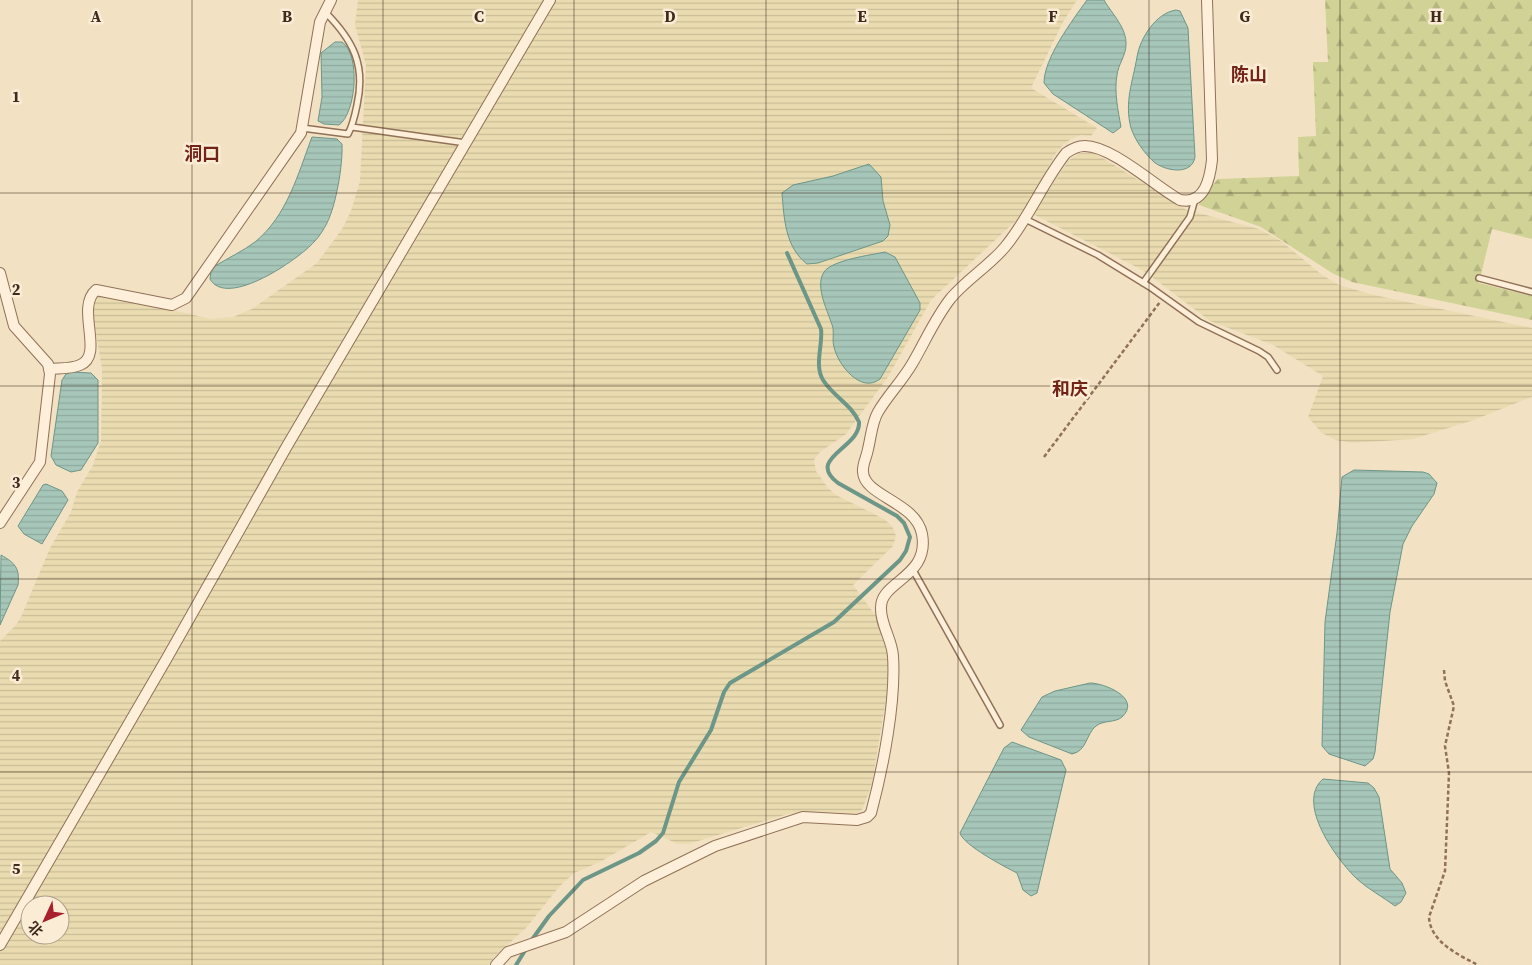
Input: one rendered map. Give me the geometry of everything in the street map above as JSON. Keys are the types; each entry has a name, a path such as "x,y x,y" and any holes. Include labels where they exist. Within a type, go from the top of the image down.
{"street":[{"path":"50,369 79,366 87,359 91,350 87,306 89,298 96,290 172,305 186,298 299,138 320,22 331,0"},
{"path":"0,945 292,438 550,0"},
{"path":"496,965 508,952 566,932 644,881 714,846 803,817 857,820 868,817 873,803 886,738 893,671 893,650 883,622 880,606 887,592 913,570 918,563 922,548 922,532 919,522 904,507 874,488 862,472 876,417 911,365 929,331 946,305 1004,248 1025,219 1066,153 1075,147 1086,146 1096,148 1119,160 1180,200 1195,199 1206,187 1212,160 1207,0"},
{"path":"0,274 14,326 48,364 50,369 40,462 0,523"}],"lane":[{"path":"302,128 348,134 352,127 360,92 358,62 342,29 325,12"},
{"path":"352,127 466,143"},
{"path":"1143,283 1190,217 1195,199"},
{"path":"1025,219 1098,255 1143,283 1199,322 1260,351 1268,357 1277,370"},
{"path":"1479,278 1532,292"},
{"path":"913,570 1000,725"}],"path":[{"path":"1044,457 1164,297"},
{"path":"1444,670 1445,681 1454,706 1445,746 1448,773 1445,871 1429,917 1429,925 1432,932 1446,945 1478,965"}],"shaded area":[{"path":"358,0 1077,0 1063,22 1031,88 1097,128 1091,136 1081,135 1071,139 1056,153 1021,216 931,300 888,377 846,434 820,452 814,460 816,471 828,488 836,495 884,519 892,526 896,536 893,546 853,585 876,616 888,657 887,694 872,783 863,808 860,812 850,815 804,812 788,814 688,844 678,844 651,832 600,862 574,873 559,887 526,928 495,956 489,965 0,965 0,641 16,625 21,617 50,548 71,512 77,492 93,465 101,441 102,369 91,304 97,296 102,294 211,319 233,317 252,309 317,263 342,229 351,211 360,181 366,65 355,25"},
{"path":"1087,0 1104,0 1122,27 1126,39 1126,49 1116,81 1121,127 1113,133 1053,94 1044,83 1045,73 1054,51"},
{"path":"1176,10 1180,11 1188,28 1195,157 1189,167 1178,170 1159,165 1143,150 1131,128 1128,109 1131,83 1139,50 1145,35 1162,16"},
{"path":"335,42 342,42 348,49 354,71 354,84 349,109 345,119 339,125 324,124 318,121 322,97 321,53"},
{"path":"312,137 337,139 342,144 336,196 323,230 306,250 263,278 246,285 231,288 219,287 210,279 211,272 215,266 255,242 275,220 290,194"},
{"path":"1093,152 1187,210 1259,229 1281,241 1322,275 1339,285 1374,295 1532,328 1532,397 1471,421 1413,439 1352,443 1336,440 1322,433 1308,417 1323,376 1273,345 1210,321 1144,271 1033,214 1068,161 1079,153"},
{"path":"869,164 881,177 883,201 890,225 888,236 883,241 818,263 807,264 794,249 790,241 785,222 782,193 793,185 833,176"},
{"path":"885,252 895,257 920,303 920,310 880,379 873,383 865,383 858,380 845,369 836,354 833,345 833,328 821,292 821,278 828,268 835,264"},
{"path":"72,372 91,373 98,380 98,443 81,470 71,472 56,465 51,456 62,380 66,374"},
{"path":"1354,470 1423,472 1429,474 1437,483 1434,494 1412,526 1403,544 1390,612 1375,752 1373,759 1365,766 1329,754 1322,746 1325,622 1337,533 1342,477"},
{"path":"46,484 62,491 68,500 42,544 24,534 18,526 43,485"},
{"path":"1,555 16,567 18,585 0,625"},
{"path":"1090,683 1104,686 1119,693 1127,704 1127,710 1119,719 1096,726 1090,733 1084,746 1077,752 1072,754 1029,737 1021,730 1042,697 1055,691"},
{"path":"1012,742 1061,760 1066,770 1037,893 1031,896 1023,890 1017,873 976,849 960,833 1004,748"},
{"path":"1323,779 1368,783 1374,788 1379,797 1390,869 1402,883 1406,893 1401,902 1395,906 1357,879 1339,859 1322,831 1316,816 1314,802 1316,789"}],"green space":[{"path":"1325,0 1532,0 1532,239 1492,229 1479,283 1532,296 1532,320 1352,282 1332,273 1261,227 1199,205 1202,197 1218,179 1299,176 1298,137 1316,136 1313,62 1328,62"}],"waterway":[{"path":"531,941 549,916 583,880 639,853 656,841 663,833 679,782 711,730 724,692 730,683 834,622 900,560 906,551 910,537 904,523 897,516 838,483 830,474 828,467 831,460 852,439 857,431 859,422 851,410 827,386 820,374 821,329 787,253"},
{"path":"516,965 526,949"}],"district":[{"name":"陈山","path":"1249,74"},
{"name":"洞口","path":"202,153"},
{"name":"和庆","path":"1070,388"}]}
